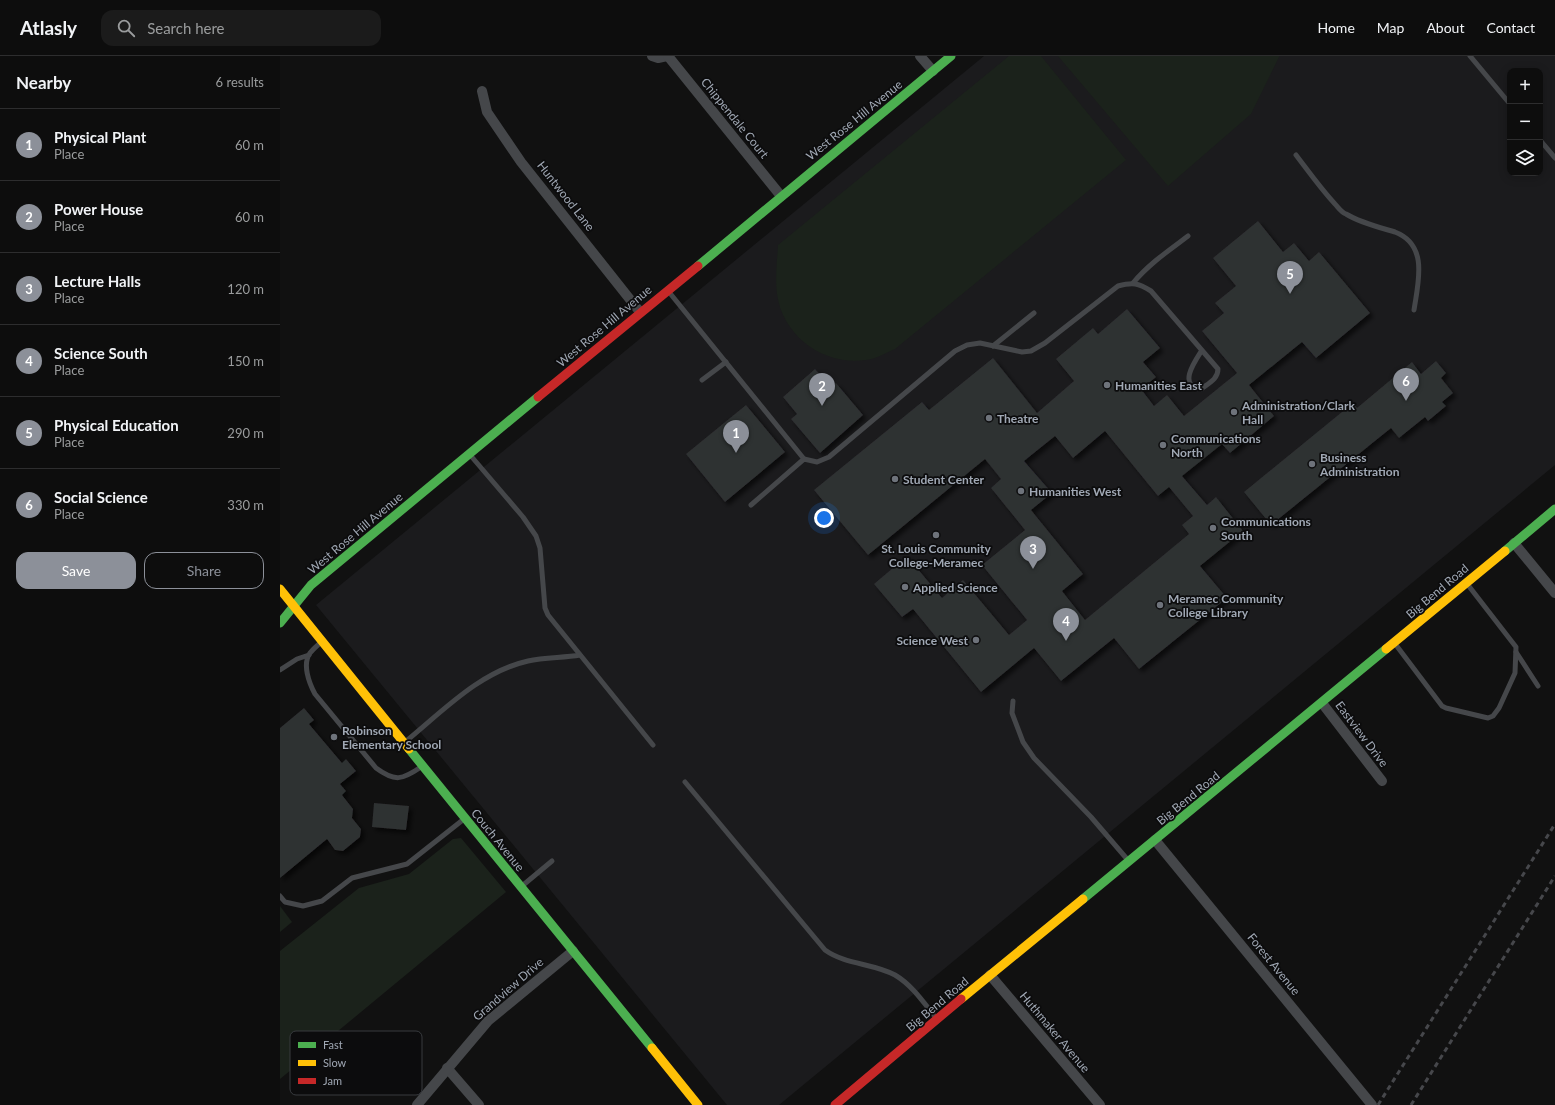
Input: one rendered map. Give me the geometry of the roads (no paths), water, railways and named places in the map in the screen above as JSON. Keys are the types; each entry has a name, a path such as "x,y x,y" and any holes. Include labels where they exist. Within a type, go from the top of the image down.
{"street":[{"name":"Chippendale Court","path":"652,56 658,58 668,56 781,196"},
{"path":"920,56 933,71"},
{"name":"West Rose Hill Avenue","path":"280,623 311,585 667,289 951,56"},
{"name":"Huntwood Lane","path":"482,91 487,112 522,162 640,312"},
{"name":"Big Bend Road","path":"835,1105 990,975 1322,703 1555,509"},
{"path":"1514,543 1555,593"},
{"name":"Couch Avenue","path":"280,589 698,1105"},
{"name":"Eastview Drive","path":"1322,703 1382,781"},
{"name":"Forest Avenue","path":"1155,840 1372,1105"},
{"name":"Grandview Drive","path":"417,1105 488,1021 573,950"},
{"name":"Huthmaker Avenue","path":"990,975 1100,1105"},
{"path":"447,1068 479,1105"}],"lane":[{"path":"1470,56 1507,100"},
{"path":"1543,144 1555,158"},
{"path":"1296,155 1316,182 1344,214 1397,233 1409,242 1419,256 1420,274 1414,310"},
{"path":"1134,283 1143,272 1160,257 1188,236"},
{"path":"667,289 804,459 816,462 829,457 955,351 967,344 980,343 1022,352 1031,351 1045,343 1118,286 1134,283 1139,284 1151,291 1202,350 1218,369 1218,374 1215,379 1201,388 1195,388 1188,378 1202,350"},
{"path":"993,346 1034,313"},
{"path":"702,380 726,362"},
{"path":"469,454 524,517 536,536 540,548 545,608 552,621 653,745"},
{"path":"751,504 804,459"},
{"path":"1394,643 1442,706 1488,718 1493,716 1499,708 1515,673 1516,647 1467,582"},
{"path":"280,670 297,659 309,655 322,641"},
{"path":"1516,652 1538,686"},
{"path":"309,655 306,671 315,694 376,768 386,775 407,777 423,766"},
{"path":"404,743 473,687 493,674 527,661 580,656"},
{"path":"1013,701 1012,713 1023,742 1034,758 1091,817 1129,861"},
{"path":"685,782 825,950 833,956 894,975 912,990 937,1019"},
{"path":"280,896 285,902 303,906 322,901 352,878 408,864 465,818"},
{"path":"521,887 552,861"}],"railway":[{"path":"1378,1105 1555,824"},
{"path":"1411,1105 1555,876"}],"place":[{"name":"Physical Education","path":"1290,294"},
{"name":"Humanities East","path":"1107,385"},
{"name":"Social Science","path":"1406,401"},
{"name":"Power House","path":"822,406"},
{"name":"Administration/Clark Hall","path":"1234,412"},
{"name":"Theatre","path":"989,418"},
{"name":"Communications North","path":"1163,445"},
{"name":"Physical Plant","path":"736,453"},
{"name":"Business Administration","path":"1312,464"},
{"name":"Student Center","path":"895,479"},
{"name":"Humanities West","path":"1021,491"},
{"name":"Communications South","path":"1213,528"},
{"name":"St. Louis Community College-Meramec","path":"936,535"},
{"name":"Lecture Halls","path":"1033,569"},
{"name":"Applied Science","path":"905,587"},
{"name":"Meramec Community College Library","path":"1160,605"},
{"name":"Science West","path":"976,640"},
{"name":"Science South","path":"1066,641"},
{"name":"Robinson Elementary School","path":"334,737"}]}
